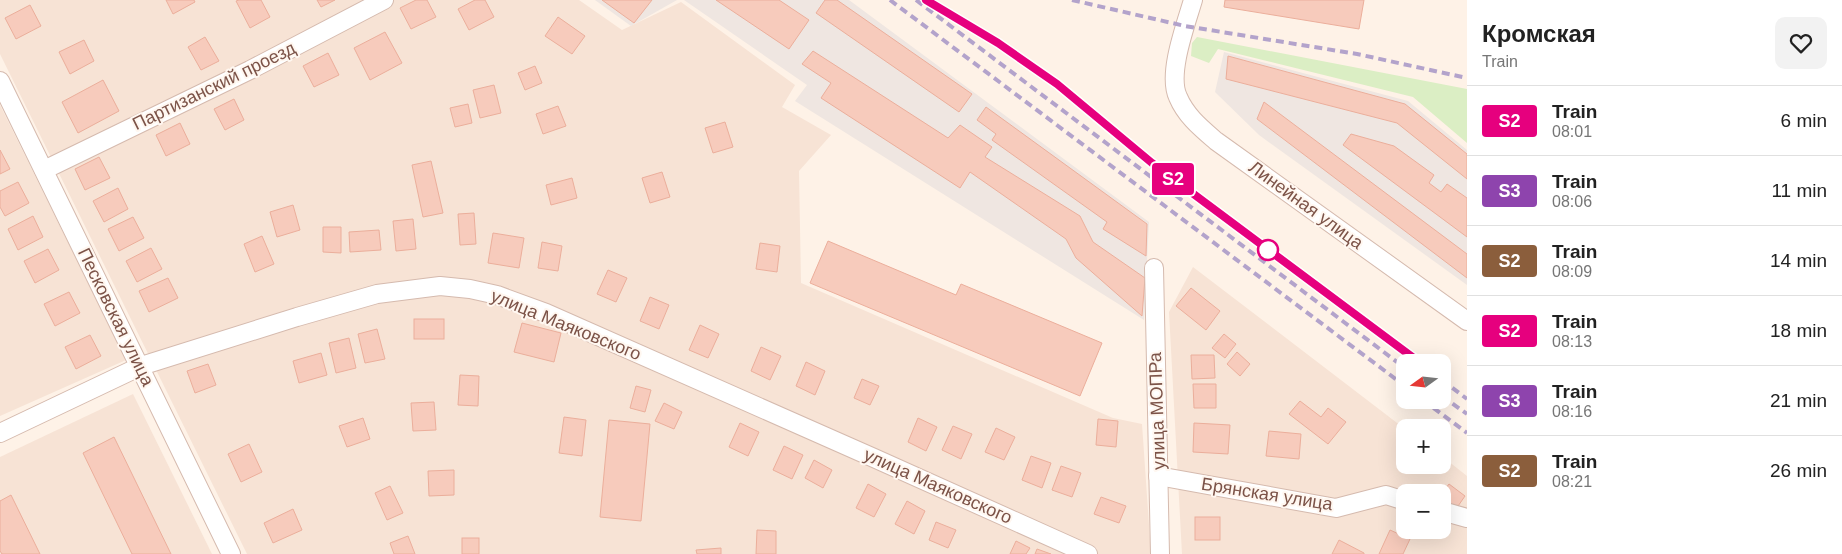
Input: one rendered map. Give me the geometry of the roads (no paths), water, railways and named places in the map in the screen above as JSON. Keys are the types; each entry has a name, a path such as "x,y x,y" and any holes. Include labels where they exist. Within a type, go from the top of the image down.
{"street":[{"name":"Партизанский проезд","path":"44,170 250,70 384,0"},
{"name":"Линейная улица","path":"1193,0 1174,68 1177,96 1194,122 1216,141 1467,321"},
{"name":"Песковская улица","path":"0,81 141,366 231,554"},
{"name":"улица МОПРа","path":"1154,268 1160,554"},
{"name":"улица Маяковского","path":"0,434 141,366 298,316 377,294 440,286 488,293 546,313 1088,554"},
{"name":"Брянская улица","path":"1158,476 1336,508 1386,495 1396,498"},
{"path":"1451,514 1467,518"}],"railway":[{"path":"890,0 1396,379"},
{"path":"916,0 1396,361"},
{"path":"926,0 998,43 1057,84 1152,163 1408,354"},
{"path":"1072,0 1185,26 1357,54 1467,78"},
{"path":"1451,387 1467,399"},
{"path":"1451,402 1467,414"},
{"path":"1435,409 1467,433"}],"train":[{"name":"S2","path":"926,0 998,43 1057,84 1152,163 1408,354"}]}
